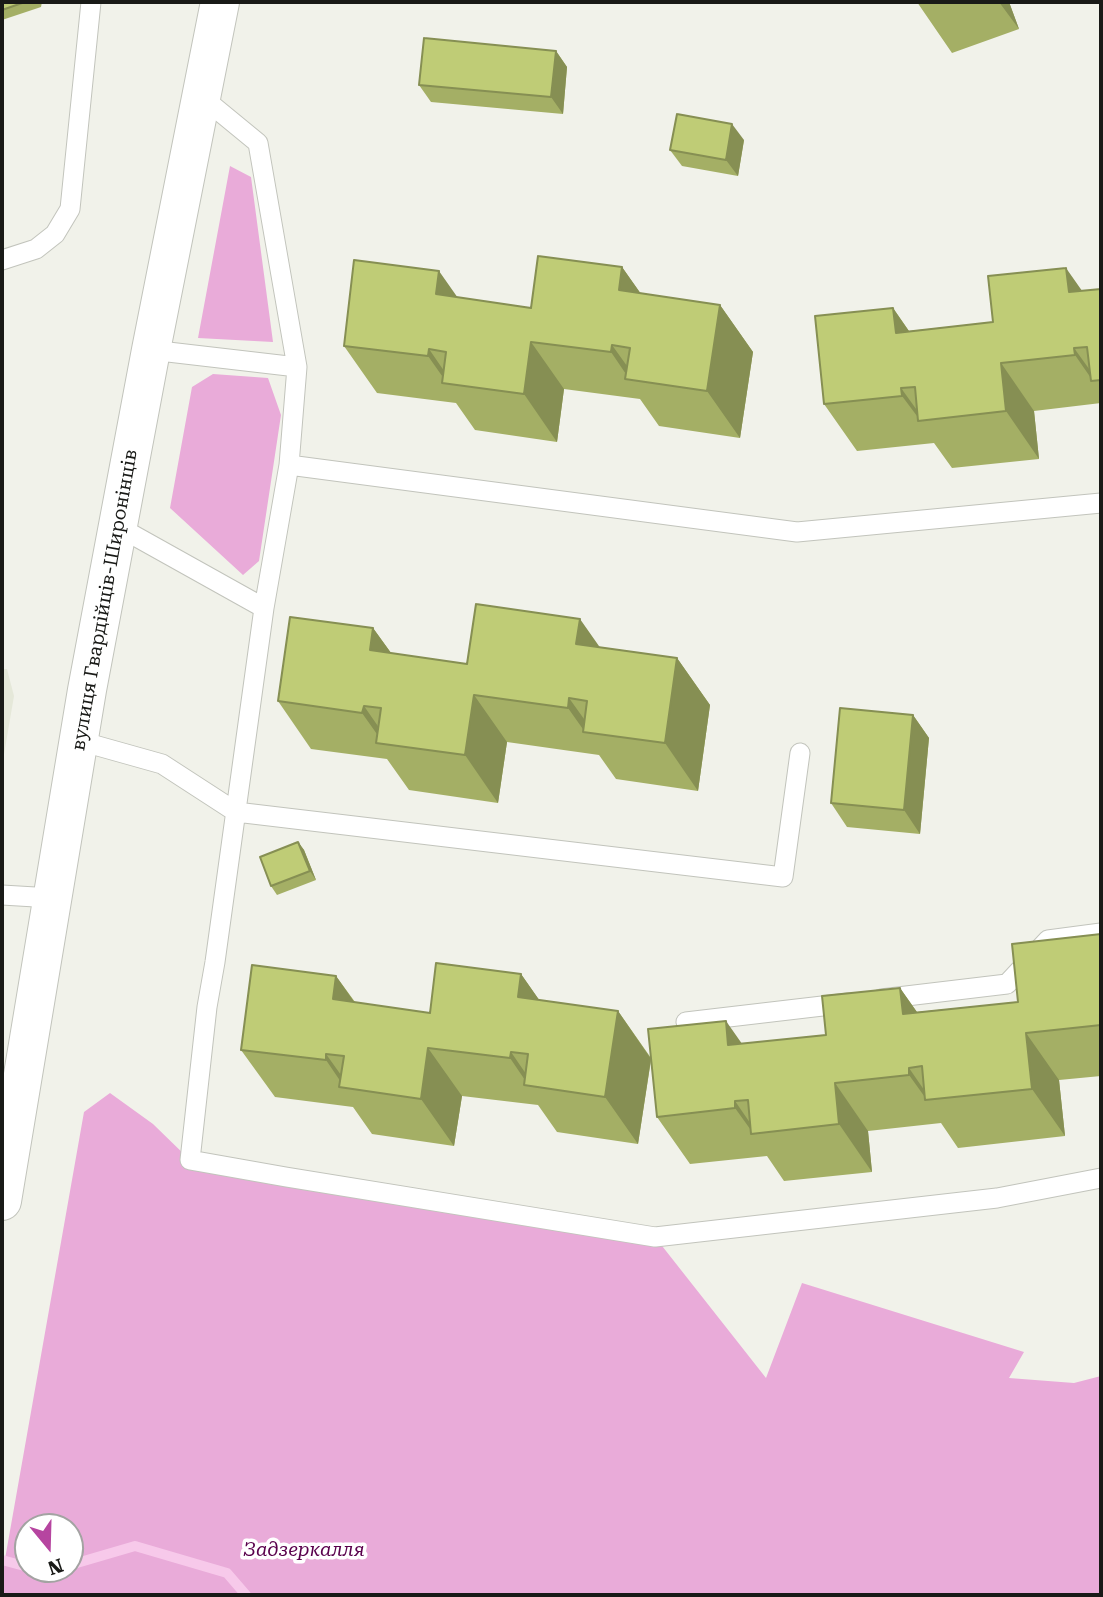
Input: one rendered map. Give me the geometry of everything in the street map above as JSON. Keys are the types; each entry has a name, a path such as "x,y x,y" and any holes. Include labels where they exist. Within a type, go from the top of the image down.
{"main road":[{"name":"вулиця Гвардійців-Широнінців","path":"2,1201 87,690 220,2"}],"lane":[{"path":"2,260 36,249 55,234 70,209 91,2"},
{"path":"202,97 258,144 297,367 289,465 264,608 207,1007 190,1160 655,1237 997,1198 1101,1178"},
{"path":"151,351 297,367"},
{"path":"289,465 797,532 1101,503"},
{"path":"117,526 264,608"},
{"path":"80,741 162,764 236,811 783,877 800,753"},
{"path":"2,895 52,898"},
{"path":"687,1022 1007,984 1048,940 1101,933"}],"shaded area":[{"path":"2,669 7,669 14,696 2,766"}],"green space":[{"path":"230,166 251,177 273,342 198,338"},
{"path":"213,374 268,378 281,415 259,561 243,575 170,508 192,387"},
{"name":"Задзеркалля","path":"110,1093 153,1124 190,1160 655,1237 766,1378 802,1283 1024,1352 1009,1378 1074,1383 1101,1376 1101,1595 2,1595 2,1576 84,1112"}],"building":[{"path":"2,2 25,2 2,10"},
{"path":"424,38 556,51 551,97 419,85"},
{"path":"677,114 732,124 726,160 670,150"},
{"path":"538,256 622,267 619,290 720,305 707,391 625,379 630,348 612,345 611,352 531,342 524,394 442,383 446,352 429,349 428,356 344,346 354,260 439,271 436,294 531,308"},
{"path":"1066,268 1069,292 1101,289 1101,380 1091,381 1087,347 1074,348 1075,355 1001,363 1006,411 918,421 915,387 901,388 902,396 824,404 815,316 893,308 896,333 993,322 988,276"},
{"path":"476,604 580,619 576,644 677,658 665,743 583,732 587,701 569,698 568,708 474,695 465,755 376,743 381,708 364,706 362,713 278,701 290,617 373,628 370,650 467,664"},
{"path":"840,708 913,715 904,810 831,803"},
{"path":"298,842 310,871 271,886 260,857"},
{"path":"1101,934 1101,1025 1026,1033 1032,1089 925,1100 922,1066 909,1068 909,1075 835,1083 839,1124 751,1134 748,1100 735,1101 735,1108 657,1117 648,1029 726,1021 728,1045 826,1035 822,996 900,988 903,1014 1018,1002 1012,944"},
{"path":"436,963 521,974 518,997 618,1011 605,1097 524,1085 528,1054 511,1052 510,1058 428,1048 421,1099 339,1087 344,1056 326,1054 326,1060 241,1050 252,965 336,976 333,999 430,1013"}],"waterway":[{"path":"84,1561 135,1546 227,1573 246,1595"},
{"path":"2,1560 14,1563"}]}
